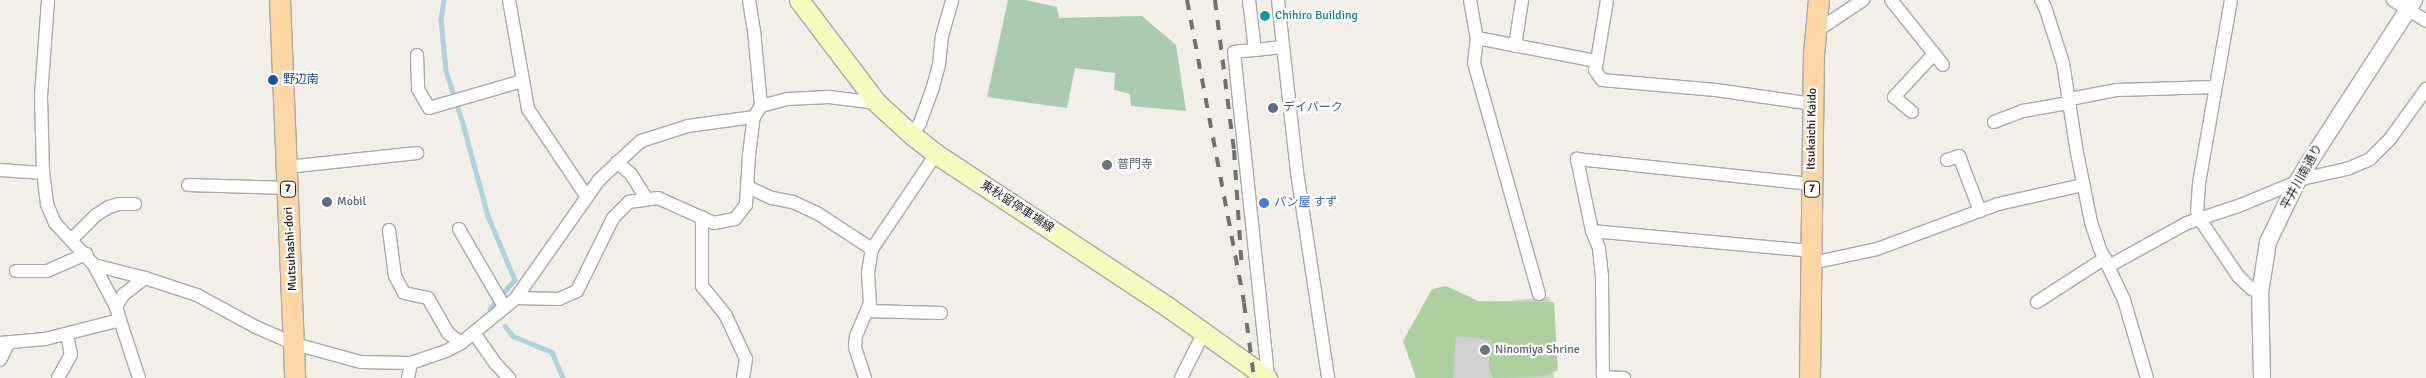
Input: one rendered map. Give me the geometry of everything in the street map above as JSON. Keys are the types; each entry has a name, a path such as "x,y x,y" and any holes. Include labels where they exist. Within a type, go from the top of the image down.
{"main road":[{"name":"Mutsuhashi-dori","path":"280,0 295,344 294,378"},
{"name":"東秋留停車場線","path":"799,0 877,103 936,154 1204,332 1268,378"},
{"name":"Itsukaichi Kaido","path":"1810,378 1813,104 1815,32 1819,0"}],"street":[{"path":"48,0 42,67 43,173 50,215 94,265 116,307 139,378"},
{"path":"509,0 528,109 587,198"},
{"path":"516,298 559,299 577,291 612,218 629,202 646,198 658,198 714,223 735,219 746,205 748,155 757,112 754,30 749,0"},
{"path":"912,134 920,123 933,87 939,64 942,36 952,0"},
{"path":"1249,0 1255,50"},
{"path":"1278,0 1297,172 1328,378"},
{"path":"1470,0 1477,38 1474,63 1539,294"},
{"path":"1515,46 1522,0"},
{"path":"1607,0 1595,70 1602,80 1716,90 1813,104"},
{"path":"1815,32 1863,0"},
{"path":"1891,0 1943,65"},
{"path":"2041,0 2045,7 2063,64 2068,101 2091,222 2124,300 2147,378"},
{"path":"2231,0 2199,184 2197,211 2199,218 2239,277 2252,289 2260,293"},
{"path":"2393,0 2411,5 2426,21"},
{"name":"平井川南通り","path":"2262,378 2260,293 2268,242 2296,184 2411,5"},
{"path":"1477,38 1596,62"},
{"path":"1268,378 1234,52 1283,47"},
{"path":"1912,112 1894,97 1934,54"},
{"path":"417,55 418,89 429,108 522,81"},
{"path":"1994,122 2023,111 2063,104 2068,101 2117,90 2215,87"},
{"path":"2037,302 2107,262 2199,218 2242,205 2296,184 2306,178 2347,169 2370,159 2390,139 2426,89"},
{"path":"94,265 145,278 196,295 256,327 295,344 361,362 411,363 448,350 461,342 516,298 599,180 641,141 688,126 757,112 787,99 829,97 877,103"},
{"path":"287,167 417,153"},
{"path":"864,378 855,347 856,336 870,303 868,273 872,249 936,154"},
{"path":"1947,160 1959,156 1980,211"},
{"path":"1624,378 1603,377 1602,270 1599,248 1592,231 1577,159 1812,184"},
{"path":"617,162 631,174 646,198"},
{"path":"0,170 43,173"},
{"path":"1592,231 1812,257 1877,249 1998,204 2083,184"},
{"path":"188,185 288,188"},
{"path":"748,187 772,198 793,202 818,213 872,249"},
{"path":"71,240 96,215 109,207 119,204 135,204"},
{"path":"702,217 702,286 726,316 746,359 743,378"},
{"path":"459,229 504,306"},
{"path":"389,230 395,276 404,293 428,298 448,333 461,342"},
{"path":"16,271 47,271 86,254"},
{"path":"116,307 123,295 145,278"},
{"path":"867,312 940,314"},
{"path":"0,360 4,343 67,334 120,320"},
{"path":"1181,378 1204,332"},
{"path":"474,333 495,363 509,378"},
{"path":"58,378 71,355 67,334"},
{"path":"408,378 411,363"}],"shaded area":[{"name":"Ninomiya Shrine","path":"1550,297 1549,322 1554,378 1415,378 1422,311"}],"green space":[{"path":"1008,0 1025,0 1057,7 1059,18 1142,16 1176,45 1186,111 1131,106 1130,94 1114,90 1115,73 1075,68 1067,108 987,97"},
{"name":"Ninomiya Shrine","path":"1446,286 1478,301 1554,302 1558,370 1544,376 1493,378 1489,367 1491,340 1456,336 1453,378 1416,378 1403,341 1432,289"}],"waterway":[{"path":"444,0 441,19 446,71 462,120 488,216 515,280 490,309"},
{"path":"505,326 513,336 552,352 563,378"}],"railway":[{"path":"1187,0 1244,303 1254,378"},
{"path":"1215,0 1234,150 1242,269"}],"place":[{"name":"Chihiro Building","path":"1265,16"},
{"name":"野辺南","path":"273,80"},
{"name":"デイパーク","path":"1273,108"},
{"name":"普門寺","path":"1107,165"},
{"name":"Mobil","path":"327,202"},
{"name":"パン屋 すず","path":"1264,203"},
{"name":"Ninomiya Shrine","path":"1485,350"}]}
